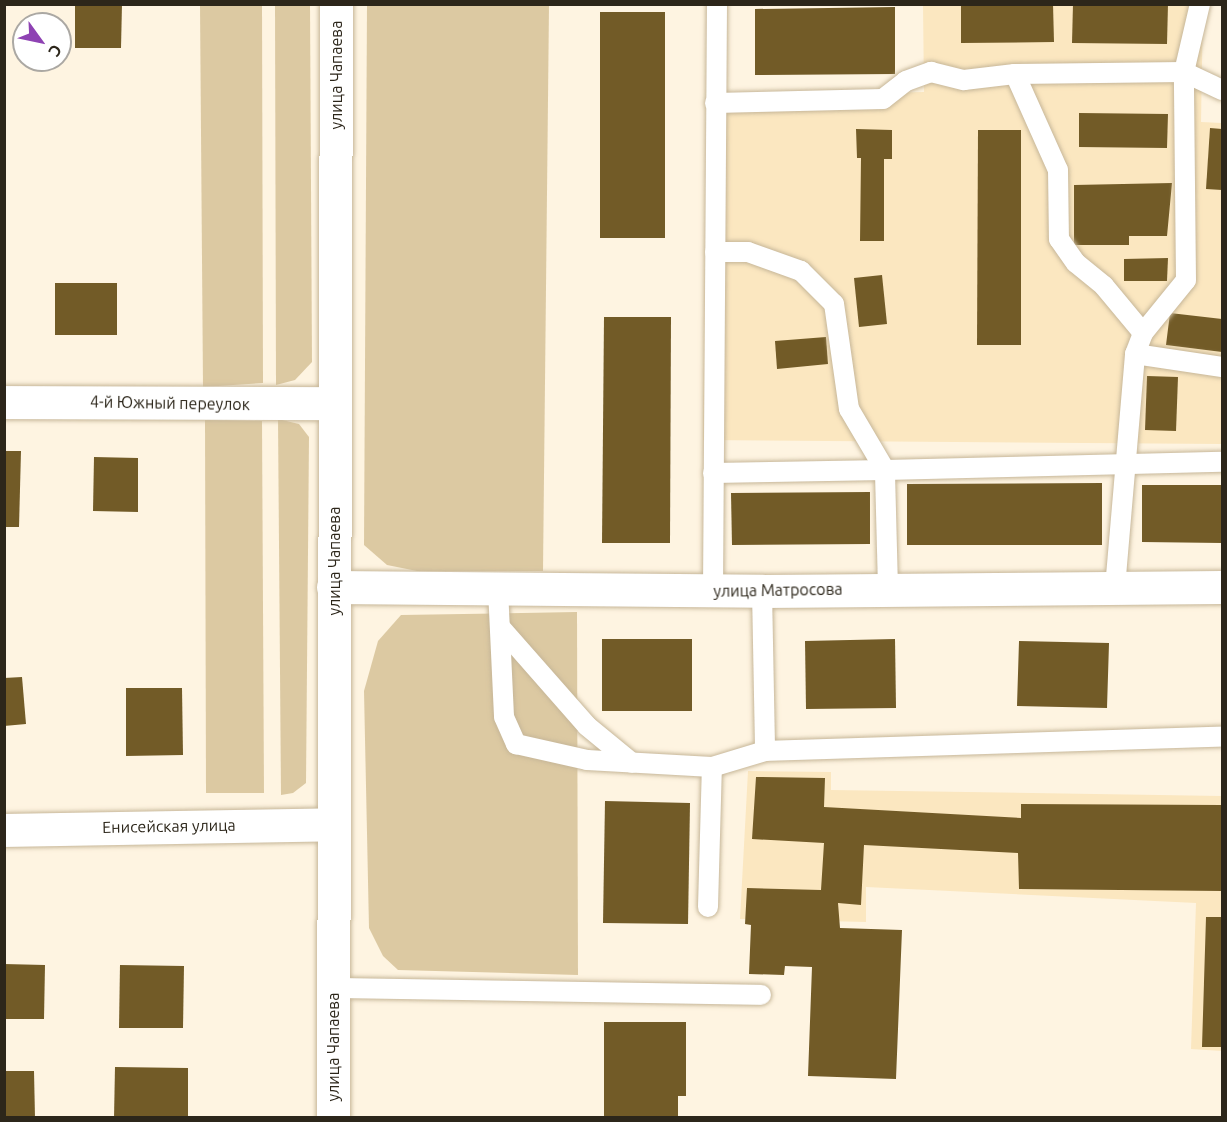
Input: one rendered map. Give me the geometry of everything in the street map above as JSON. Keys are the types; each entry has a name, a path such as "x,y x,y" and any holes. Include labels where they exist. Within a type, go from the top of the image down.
{"street":[{"name":"улица Чапаева","path":"333,1118 336,4"},
{"name":"4-й Южный переулок","path":"4,402 335,404"},
{"name":"улица Матросова","path":"333,587 713,591 1222,587"},
{"name":"Енисейская улица","path":"4,830 334,824"}],"lane":[{"path":"713,591 717,4"},
{"path":"1115,588 1135,354 1143,333 1186,280 1184,72 1200,4"},
{"path":"715,104 883,99 906,81 931,72 964,80 1015,74 1184,72 1222,90"},
{"path":"1015,74 1058,170 1059,239 1077,263 1104,286 1143,333"},
{"path":"715,252 748,252 801,271 834,304 849,409 885,470 888,588"},
{"path":"1135,354 1222,367"},
{"path":"713,472 1222,462"},
{"path":"498,589 504,717 516,744 587,760 632,764 712,766 765,750 1222,737"},
{"path":"762,591 765,750"},
{"path":"501,628 580,718 632,764"},
{"path":"708,907 712,766"},
{"path":"333,988 761,995"}],"shaded area":[{"path":"200,5 262,5 263,383 203,387"},
{"path":"275,5 310,5 312,362 295,380 276,385"},
{"path":"367,5 549,5 543,571 417,571 387,565 364,545"},
{"path":"923,5 1203,5 1201,122 1222,123 1222,444 703,440 707,97 924,92"},
{"path":"278,419 299,424 309,437 306,783 293,793 281,795"},
{"path":"205,420 262,421 264,793 206,793"},
{"path":"577,612 578,975 398,970 383,956 369,928 364,691 378,641 401,615"},
{"path":"748,771 831,772 831,790 1222,796 1222,1051 1191,1049 1196,903 866,887 866,922 740,919"}],"building":[{"path":"75,4 122,4 121,48 75,48"},
{"path":"961,4 1053,4 1054,42 961,43"},
{"path":"1073,4 1168,4 1167,44 1072,43"},
{"path":"895,7 895,74 755,75 755,9"},
{"path":"600,12 665,12 665,238 600,238"},
{"path":"1079,113 1168,114 1167,148 1079,147"},
{"path":"1210,128 1222,129 1222,190 1206,189"},
{"path":"856,129 892,130 892,159 884,159 884,241 860,241 861,158 857,158"},
{"path":"978,130 1021,130 1021,345 977,345"},
{"path":"1172,183 1167,236 1129,236 1129,245 1074,245 1074,185"},
{"path":"1168,258 1167,281 1124,281 1124,259"},
{"path":"882,275 887,324 859,327 854,278"},
{"path":"55,283 117,283 117,335 55,335"},
{"path":"1170,313 1222,319 1222,352 1166,345"},
{"path":"604,317 671,317 670,543 602,543"},
{"path":"826,337 828,364 777,369 775,341"},
{"path":"1147,376 1178,377 1176,431 1145,430"},
{"path":"4,451 21,451 19,527 4,527"},
{"path":"94,457 138,458 138,512 93,511"},
{"path":"1102,483 1102,545 907,545 907,484"},
{"path":"1142,485 1222,485 1222,543 1142,542"},
{"path":"870,492 870,544 732,545 731,493"},
{"path":"602,639 692,639 692,711 602,711"},
{"path":"895,639 896,708 806,709 805,641"},
{"path":"1019,641 1109,643 1107,708 1017,706"},
{"path":"22,677 26,724 4,726 4,678"},
{"path":"126,688 182,688 183,755 126,756"},
{"path":"756,777 825,778 824,807 1021,818 1021,804 1222,805 1222,891 1019,889 1018,853 864,845 861,905 838,903 840,928 902,930 896,1079 808,1076 812,967 785,966 784,975 749,974 751,925 745,924 747,888 821,890 824,843 752,839"},
{"path":"605,801 690,803 688,924 603,923"},
{"path":"1206,917 1222,917 1222,1047 1202,1047"},
{"path":"4,964 45,965 44,1019 4,1019"},
{"path":"120,965 184,966 183,1028 119,1028"},
{"path":"604,1022 686,1022 686,1096 678,1096 678,1118 604,1118"},
{"path":"115,1067 188,1068 188,1118 114,1118"},
{"path":"4,1071 34,1071 35,1118 4,1118"}]}
